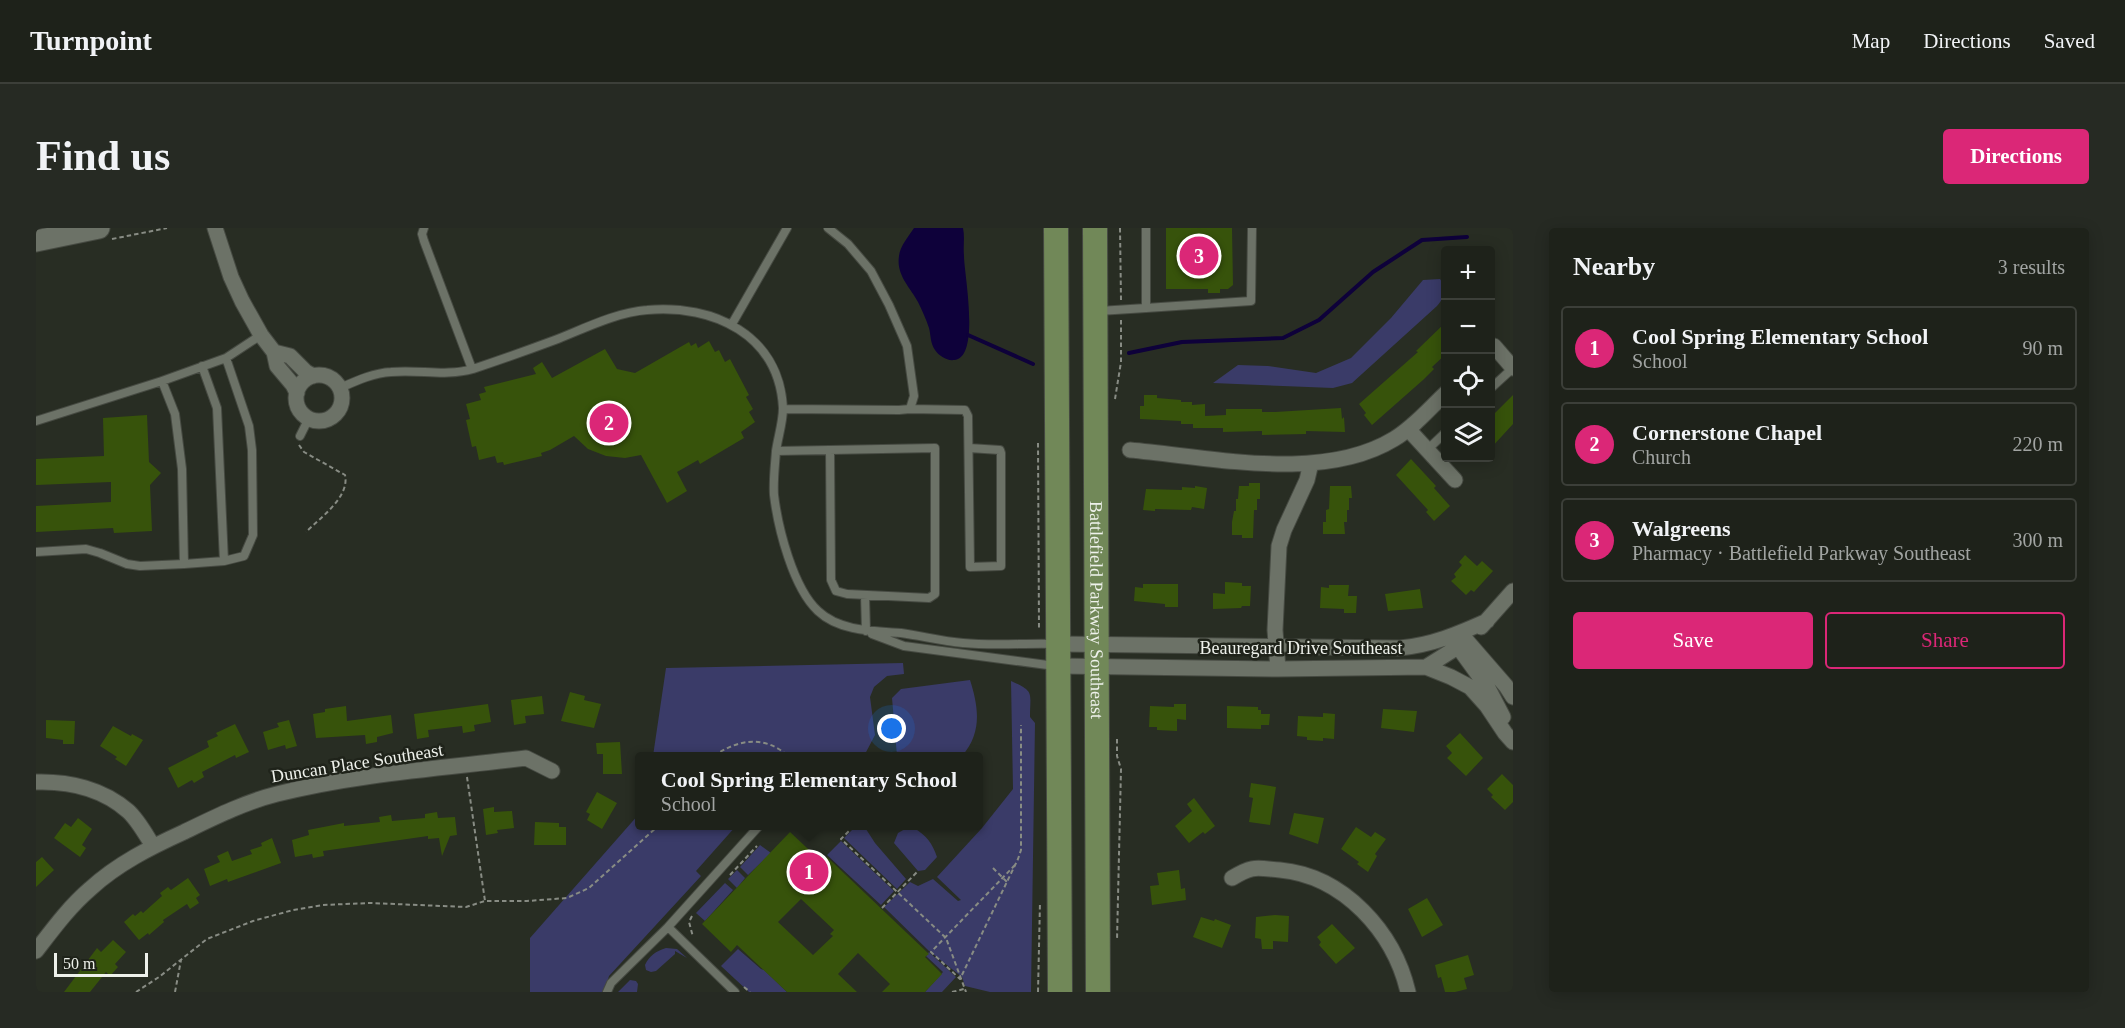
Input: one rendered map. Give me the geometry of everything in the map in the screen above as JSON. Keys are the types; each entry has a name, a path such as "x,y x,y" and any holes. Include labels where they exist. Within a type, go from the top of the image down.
{"main road":[{"path":"36,241 99,228"},
{"name":"Battlefield Parkway Southeast","path":"1056,228 1060,992"},
{"name":"Battlefield Parkway Southeast","path":"1095,228 1098,992"}],"street":[{"path":"215,228 234,284 261,335 274,352 276,366 293,385 297,393 297,405 303,415 322,421 335,415 341,404 340,388 328,376 313,376 304,380 297,393"},
{"path":"1495,347 1513,368"},
{"path":"274,352 290,356 313,376"},
{"path":"1130,450 1275,463 1337,460 1377,448 1408,429 1441,398"},
{"path":"1408,429 1455,480"},
{"path":"1278,669 1276,646 1279,546 1307,480 1311,463"},
{"path":"1425,667 1458,640 1487,621 1513,591"},
{"path":"1458,640 1506,686 1513,697"},
{"path":"1458,640 1488,688 1513,737"},
{"name":"Beauregard Drive Southeast","path":"1059,655 1096,656 1276,646 1400,648 1458,640"},
{"name":"Beauregard Drive Southeast","path":"1059,655 1278,669 1425,667 1451,676 1470,687 1513,742"},
{"name":"Duncan Place Southeast","path":"36,951 61,917 91,888 118,867 153,846 223,814 275,794 328,783 526,758 552,771"},
{"path":"36,782 79,785 104,795 129,812 153,846"},
{"path":"1232,878 1250,867 1293,871 1334,888 1370,918 1385,937 1396,956 1407,992"}],"lane":[{"path":"424,228 422,234 424,241 472,369"},
{"path":"732,324 787,228"},
{"path":"828,228 848,244 871,271 889,305 907,346 914,396 910,409"},
{"path":"1146,228 1146,308"},
{"path":"1096,312 1251,301 1252,228"},
{"path":"340,388 382,373 411,371 449,374 472,369 606,320 646,310 686,310 712,316 732,324 749,336 767,354 778,378 783,409 776,451 774,492 777,518 801,591 819,613 841,624 904,646 1059,655"},
{"path":"36,421 226,358 261,335"},
{"path":"36,552 86,549 126,564 140,566 224,561 244,556 253,535 252,450 249,426 226,358"},
{"path":"202,366 217,408 224,561"},
{"path":"1495,385 1513,368"},
{"path":"162,381 175,414 182,469 184,564"},
{"path":"783,409 965,410 968,416 970,567 1001,566 1001,453 1000,450 994,448 969,448"},
{"path":"300,436 309,418"},
{"path":"1427,450 1441,437"},
{"path":"776,451 935,448 935,594 929,598 847,594 836,591 831,580 830,450"},
{"path":"865,595 866,631"},
{"path":"866,631 1059,655"},
{"path":"607,992 611,983 668,927 755,830"},
{"path":"668,927 735,992"}],"path":[{"path":"1114,407 1121,362 1120,228"},
{"path":"300,436 299,443 304,452 345,476 346,481 345,489 340,496 306,532"},
{"path":"960,979 1021,850 1021,725"},
{"path":"1116,732 1117,756 1121,769 1117,948"},
{"path":"722,752 749,741 762,741 783,752"},
{"path":"465,765 485,901"},
{"path":"136,992 207,939 253,921 293,910 323,905 370,903 466,907 485,901 567,898 589,888 652,830"},
{"path":"849,830 841,839 946,938 965,991 952,992"},
{"path":"725,880 757,846"},
{"path":"960,979 931,952 1015,865"},
{"path":"993,868 1007,882"},
{"path":"882,908 918,871"},
{"path":"693,915 689,922 690,930 699,944"},
{"path":"176,992 181,960"},
{"path":"741,984 750,992"}],"shaded area":[{"path":"914,228 963,228 969,331 967,345 962,356 954,360 943,358 933,347 924,315 904,281 900,269 900,252"},
{"path":"1440,279 1441,300 1352,383 1333,388 1213,383 1238,365 1268,366 1316,373 1351,358 1391,318 1423,280"},
{"path":"903,663 904,674 887,676 874,687 870,697 875,735 866,752 654,752 666,668"},
{"path":"970,680 977,720 973,738 965,752 897,752 892,698 901,689"},
{"path":"1011,681 1030,694 1030,717 1035,723 1031,992 990,992 965,986 962,977 929,951 884,907 910,882 918,886 933,879 958,901 961,900 937,877 980,830 983,830 983,827 1013,789"},
{"path":"635,819 635,830 732,830 696,871 701,876 609,976 604,992 530,992 530,938"},
{"path":"852,830 867,830 906,879 897,889 844,838"},
{"path":"903,830 917,830 929,840 937,857 925,870 918,871 894,843 898,833"},
{"path":"841,841 894,891 881,905 827,855"},
{"path":"760,845 771,853 748,875 740,867"},
{"path":"737,870 745,878 737,888 728,879"},
{"path":"725,883 733,890 705,921 696,913"},
{"path":"666,948 677,949 687,958 675,951 675,954 656,971 646,970 645,965 651,956"},
{"path":"738,949 787,992 749,992 721,966"},
{"path":"929,952 956,977 942,992 925,992 943,972 926,956"},
{"path":"630,980 638,984 637,992 618,992"}],"building":[{"path":"1166,228 1232,228 1233,285 1228,289 1220,289 1220,293 1208,293 1208,289 1166,289"},
{"path":"1441,327 1441,359 1432,367 1434,369 1372,425 1359,404 1418,352 1416,351"},
{"path":"709,341 715,352 719,350 725,362 730,359 749,395 746,397 753,409 749,412 755,422 741,432 744,438 700,464 698,460 677,472 687,491 667,503 641,455 625,458 606,456 588,449 574,436 541,453 542,456 504,465 503,462 497,463 495,456 479,460 476,446 472,447 466,420 470,419 466,404 481,400 479,394 486,392 484,387 536,374 533,368 542,362 552,378 605,349 617,369 635,373 689,342 691,346 696,343 698,348"},
{"path":"1144,395 1157,395 1157,398 1192,402 1192,405 1205,404 1205,416 1226,415 1226,409 1262,409 1262,412 1275,412 1341,408 1345,432 1306,431 1306,434 1262,435 1262,431 1223,432 1223,428 1193,428 1193,424 1181,424 1181,421 1140,419 1140,406 1144,406"},
{"path":"1513,395 1513,424 1495,444 1495,413"},
{"path":"147,415 149,462 161,473 150,485 152,531 114,533 113,528 36,532 36,506 111,502 111,482 36,485 36,459 104,456 103,418"},
{"path":"1411,459 1436,486 1434,488 1450,506 1434,521 1426,512 1428,510 1396,475"},
{"path":"1249,483 1260,483 1260,499 1257,499 1257,510 1254,510 1253,538 1242,538 1242,535 1232,535 1232,522 1234,511 1236,511 1239,486 1249,486"},
{"path":"1195,486 1207,488 1204,509 1192,507 1191,510 1143,510 1146,489 1182,490 1182,487 1195,488"},
{"path":"1330,486 1351,486 1352,498 1349,498 1347,522 1344,522 1345,534 1323,534 1323,522 1326,522 1326,510 1329,509"},
{"path":"1465,555 1477,566 1482,561 1493,571 1474,592 1471,590 1466,595 1451,581 1456,577 1454,574 1462,565 1459,562"},
{"path":"1225,582 1251,586 1250,606 1213,609 1213,593 1225,594"},
{"path":"1143,584 1178,584 1178,607 1134,601 1135,587 1143,588"},
{"path":"1329,585 1349,585 1348,596 1357,596 1356,613 1344,613 1344,609 1320,608 1321,587 1329,588"},
{"path":"1420,589 1423,608 1388,611 1385,594"},
{"path":"570,692 585,696 584,700 601,704 594,728 561,721"},
{"path":"542,696 544,714 525,716 526,723 514,725 511,700"},
{"path":"488,704 491,722 474,725 475,731 463,733 462,726 428,730 429,737 417,739 414,714"},
{"path":"1174,704 1186,704 1186,720 1177,719 1177,731 1157,730 1157,727 1149,727 1150,706 1174,707"},
{"path":"346,706 347,721 391,715 393,733 377,737 377,742 366,744 365,735 316,738 313,714 325,712 325,709"},
{"path":"1227,706 1258,707 1261,714 1270,714 1269,725 1261,725 1261,729 1227,728"},
{"path":"1383,709 1417,711 1414,732 1381,728"},
{"path":"1323,713 1335,714 1334,739 1307,740 1307,737 1297,736 1298,716 1323,717"},
{"path":"46,720 75,721 74,744 63,744 63,740 46,738"},
{"path":"289,720 297,746 286,749 285,745 268,750 263,732 279,727 277,723"},
{"path":"235,724 249,752 236,758 235,755 202,772 204,777 194,783 192,780 178,788 168,768 209,747 207,741 218,736 216,733"},
{"path":"113,726 143,740 126,766 100,746"},
{"path":"1460,733 1483,758 1466,776 1447,758 1452,753 1446,746"},
{"path":"620,742 622,774 603,774 603,754 597,754 596,743"},
{"path":"1502,774 1513,785 1513,802 1505,810 1491,797 1493,795 1487,789"},
{"path":"1251,783 1276,787 1270,825 1249,822 1253,798 1249,797"},
{"path":"597,792 617,803 602,829 587,820 590,814 586,812"},
{"path":"1194,798 1215,826 1189,843 1175,826 1192,811 1187,804"},
{"path":"494,807 494,812 512,811 514,828 497,830 498,833 486,835 483,809"},
{"path":"437,812 438,818 455,817 457,835 450,836 442,856 439,838 428,839 428,836 323,851 324,856 313,858 312,854 295,857 292,840 309,835 308,830 344,823 344,826 380,822 379,817 391,815 392,821 425,818 425,814"},
{"path":"1294,813 1324,818 1318,844 1289,834"},
{"path":"78,818 92,829 82,845 86,848 80,857 54,838 65,823 71,827"},
{"path":"535,822 559,823 559,827 566,827 566,845 534,845"},
{"path":"1356,827 1371,837 1375,832 1386,839 1375,854 1377,856 1368,872 1341,849"},
{"path":"790,832 822,862 827,857 929,954 925,957 942,974 925,992 882,992 890,984 858,953 838,974 857,992 787,992 737,945 731,952 702,924","holes":["801,899 834,930 830,934 833,936 813,955 778,922"]},
{"path":"272,838 281,863 210,886 204,869 220,862 217,856 228,851 232,861 252,854 250,850 262,846 261,843"},
{"path":"42,857 54,870 36,887 36,862"},
{"path":"1179,870 1181,889 1185,888 1186,900 1152,905 1150,886 1159,885 1157,873"},
{"path":"188,878 200,895 196,898 199,903 190,909 187,904 163,920 164,922 149,935 148,933 139,940 124,922 133,914 135,916 141,911 143,913 162,896 160,893 168,887 171,890"},
{"path":"1427,898 1443,925 1422,937 1408,909"},
{"path":"1289,916 1288,942 1273,941 1273,949 1262,949 1261,939 1255,938 1256,917"},
{"path":"1201,917 1231,925 1222,948 1193,937"},
{"path":"1332,924 1355,948 1336,964 1319,945 1321,942 1317,937"},
{"path":"113,940 126,952 115,964 118,967 110,976 106,972 90,992 64,992 97,948 101,952"},
{"path":"1468,955 1474,975 1464,978 1467,989 1445,992 1435,965"}],"waterway":[{"path":"1129,353 1182,342 1283,338 1319,320 1373,272 1422,240 1467,237"},
{"path":"968,335 1033,364"}],"place":[{"name":"Walgreens","path":"1199,256"},
{"name":"Cornerstone Chapel","path":"609,423"},
{"name":"Cool Spring Elementary School","path":"809,872"}]}
